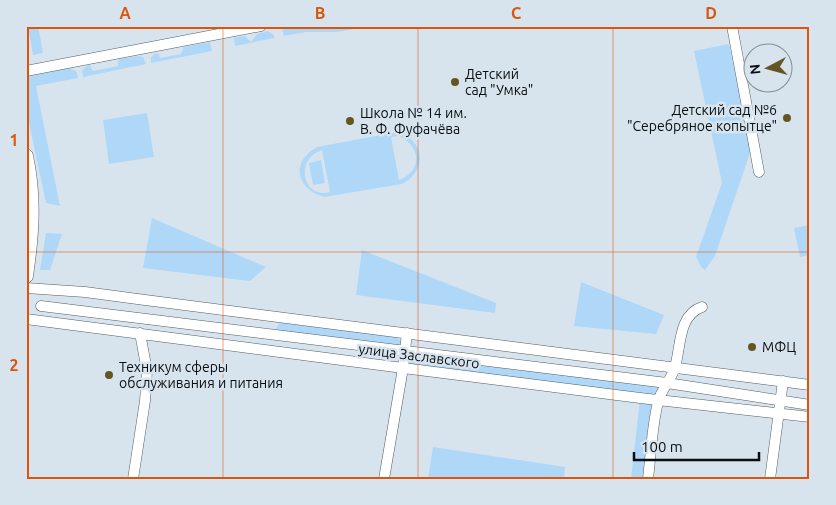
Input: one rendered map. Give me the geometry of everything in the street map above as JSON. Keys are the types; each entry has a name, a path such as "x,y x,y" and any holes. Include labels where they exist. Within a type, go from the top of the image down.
{"main road":[{"path":"26,156 32,190 32,219 26,276"}],"street":[{"path":"26,71 261,26"},
{"path":"732,26 759,172"},
{"name":"улица Заславского","path":"26,288 85,292 810,385"},
{"name":"улица Заславского","path":"40,306 667,383 810,405"},
{"path":"648,479 658,400 675,368 679,342 686,320 694,310 702,307"},
{"name":"улица Заславского","path":"26,319 658,400 810,417"},
{"path":"384,479 407,333"},
{"path":"133,479 147,371 140,334"},
{"path":"770,479 783,381"}],"shaded area":[{"path":"38,26 43,53 33,55 28,27"},
{"path":"296,26 371,26 338,32 306,32 284,36 282,29"},
{"path":"268,31 274,35 274,38 235,46 234,38 245,36 251,42 257,34"},
{"path":"210,42 212,51 151,63 151,57 155,53 159,54 160,58 181,54 184,47"},
{"path":"729,44 751,150 715,256 705,270 696,257 722,183 694,51"},
{"path":"143,57 146,64 83,77 82,71 86,66 90,65 93,71 118,66 119,59"},
{"path":"70,68 77,72 78,78 36,86 60,206 46,203 26,109 26,77"},
{"path":"147,113 154,157 109,164 103,120"},
{"path":"392,133 411,139 417,146 420,162 411,178 402,184 324,197 307,188 302,182 300,175 300,167 303,160 308,153 317,147","holes":["399,136 412,146 416,159 412,171 399,180 391,137","322,150 330,192 321,193 308,185 305,178 305,170 307,162 313,155"]},
{"path":"321,160 325,183 313,185 309,163"},
{"path":"152,218 266,267 250,281 143,268"},
{"path":"809,225 810,255 800,257 794,228"},
{"path":"46,233 62,234 50,270 40,270"},
{"path":"362,250 496,303 495,313 356,295"},
{"path":"581,282 664,315 656,334 574,326"},
{"path":"281,322 396,337 402,341 402,351 276,334 277,326"},
{"path":"405,351 661,383 648,479 631,479 640,399 403,368"},
{"path":"433,447 565,467 564,479 428,479"}],"place":[{"name":"Детский сад \"Умка\"","path":"455,82"},
{"name":"Детский сад №6 \"Серебряное копытце\"","path":"787,118"},
{"name":"Школа № 14 им. В. Ф. Фуфачёва","path":"350,121"},
{"name":"МФЦ","path":"752,347"},
{"name":"Техникум сферы обслуживания и питания","path":"109,375"}]}
